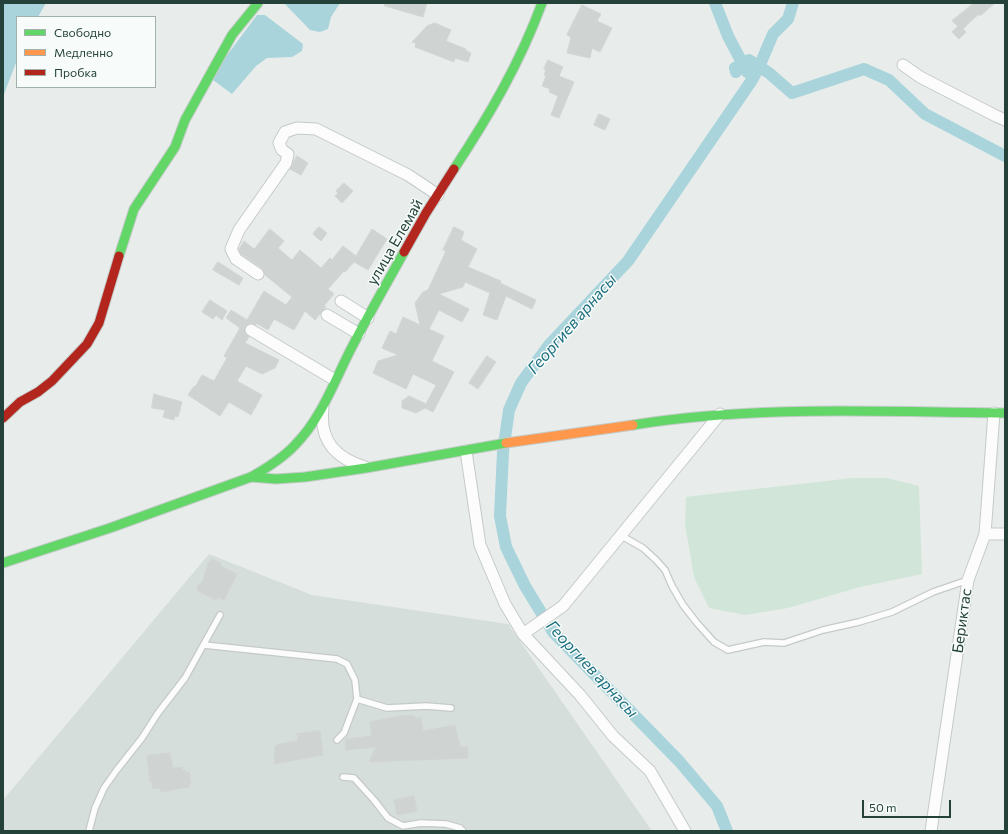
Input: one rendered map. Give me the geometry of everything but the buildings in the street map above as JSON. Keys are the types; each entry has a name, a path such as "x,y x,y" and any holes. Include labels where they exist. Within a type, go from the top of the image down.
{"street":[{"path":"3,418 20,402 38,392 52,381 87,344 99,323 134,210 175,147 185,120 232,35 258,3"},
{"name":"улица Елемай","path":"3,563 110,528 251,477 272,466 301,439 323,405 393,271 509,80 532,33 542,3"},
{"path":"903,65 920,77 1005,120"},
{"path":"258,274 236,258 231,249 239,230 286,163 288,154 282,150 279,143 285,132 297,128 316,129 408,175 438,195"},
{"path":"340,301 368,318"},
{"path":"327,316 359,334"},
{"path":"251,330 335,380"},
{"path":"323,405 322,417 329,445 340,456 351,463 366,468"},
{"path":"251,477 276,479 305,477 466,451 522,440 664,420 720,414 836,411 1000,413"},
{"name":"Бериктас","path":"931,831 968,580 985,534 1000,413"},
{"path":"525,632 563,606 720,414"},
{"path":"466,451 480,545 505,604 525,632 580,695 613,736 650,771 685,831"},
{"path":"985,534 1005,534"}],"lane":[{"path":"620,535 643,548 666,570 672,586 683,605 714,642 728,650 764,642 784,643 823,630 859,622 892,612 933,592 968,580"},
{"path":"89,831 95,808 104,788 185,678 220,615"},
{"path":"204,645 337,659 348,664 355,680 357,699 344,733 337,740"},
{"path":"357,699 387,708 426,706 451,708"},
{"path":"343,777 354,778 388,818 403,826 421,823 446,824 460,828 464,831"}],"shaded area":[{"path":"209,554 312,595 508,624 652,831 3,831 3,800"}],"green space":[{"path":"851,478 887,478 919,486 922,574 860,587 788,608 745,615 709,608 694,577 685,524 686,497"}],"water":[{"path":"3,3 46,3 39,16 16,16 16,63 3,97"},
{"path":"284,3 340,3 331,17 328,29 320,32 310,30"},
{"path":"257,15 265,15 303,44 302,51 292,57 267,58 256,66 232,94 213,80 216,70"}],"waterway":[{"path":"715,3 728,36 747,72"},
{"name":"Георгиев арнасы","path":"727,831 717,806 679,761 553,632 525,586 506,547 500,516 503,452 509,410 521,383 549,345 628,261 752,80 773,34 788,19 793,3"},
{"path":"736,72 735,68 749,60 769,73 792,93 864,69 889,80 925,114 1005,156"}],"traffic: fast":[{"path":"119,256 134,209 175,147 185,120 232,35 258,3"},
{"path":"454,169 503,89 524,47 542,3"},
{"path":"251,477 285,454 305,434 313,423 359,333 404,252"},
{"path":"633,425 679,419 772,412 865,411 1005,413"},
{"path":"3,563 110,528 251,477 276,479 305,477 366,468 506,443"}],"traffic: slow":[{"path":"506,443 633,425"}],"traffic: jam":[{"path":"404,252 426,213 454,169"},
{"path":"3,418 20,402 38,392 52,381 87,344 99,323 119,256"}]}
